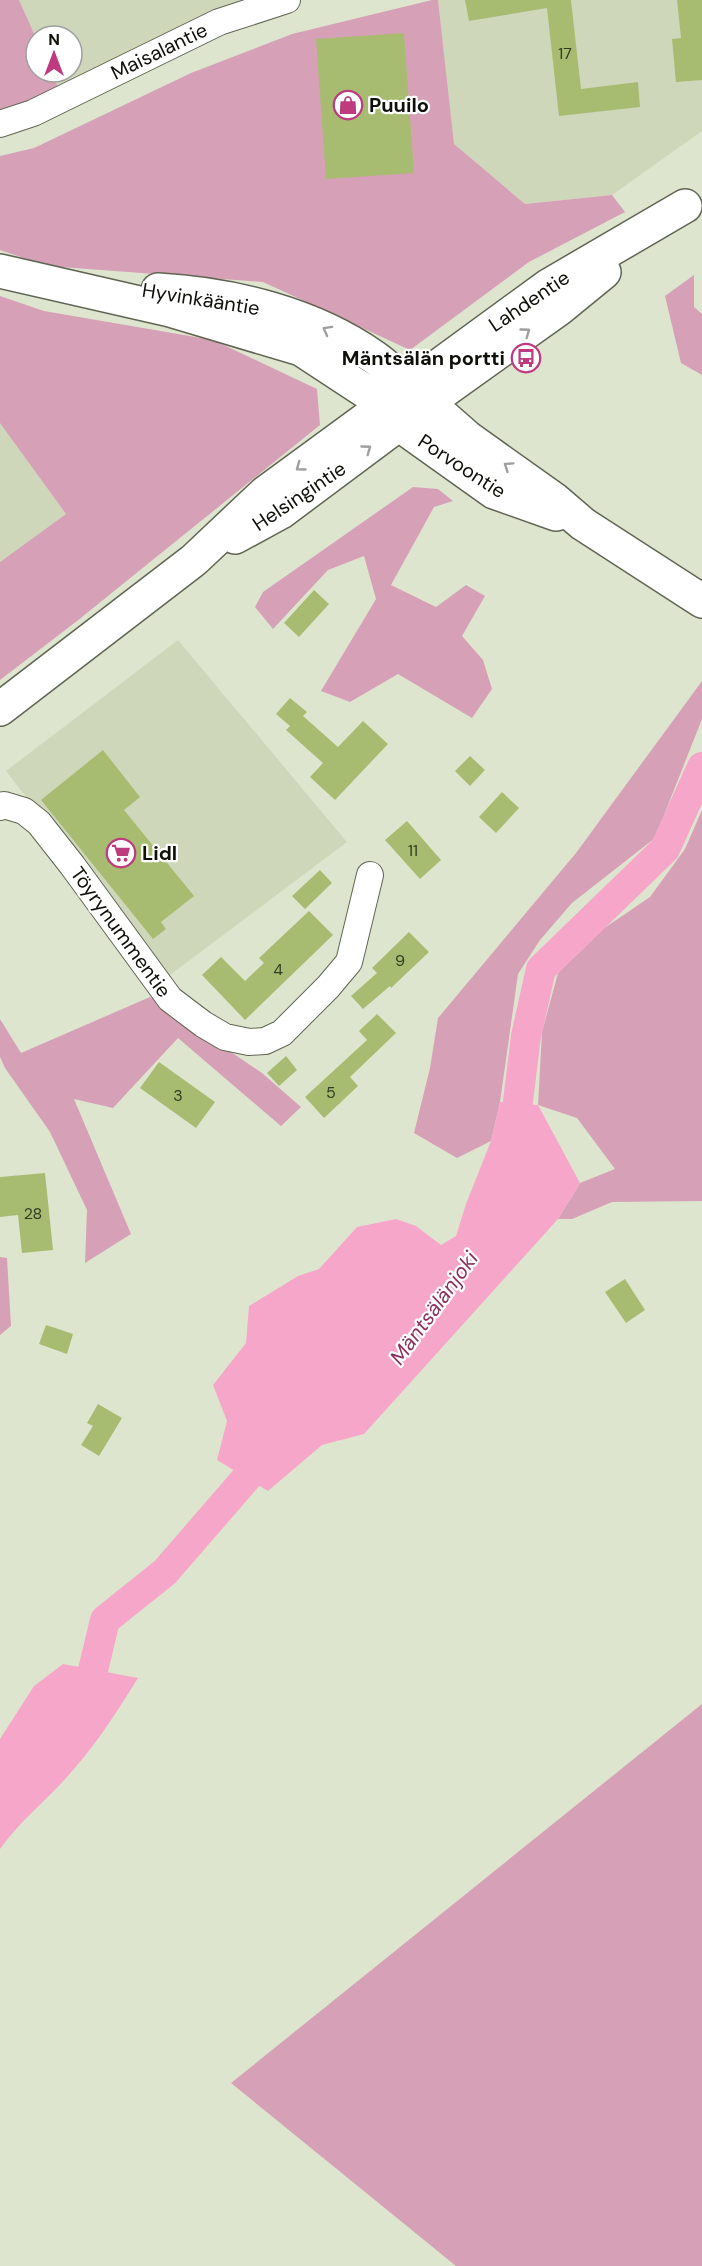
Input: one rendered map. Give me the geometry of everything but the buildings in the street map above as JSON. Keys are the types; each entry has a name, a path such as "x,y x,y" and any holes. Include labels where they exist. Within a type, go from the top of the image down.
{"main road":[{"name":"Lahdentie","path":"390,416 548,286 694,200"},
{"name":"Hyvinkääntie","path":"0,272 170,310 301,349 368,393 390,416"},
{"name":"Hyvinkääntie","path":"43,282 179,291 237,301 312,322 374,357 418,395"},
{"name":"Porvoontie","path":"418,395 468,438 555,500 583,524 702,601"},
{"name":"Porvoontie","path":"390,416 494,492 583,524"},
{"name":"Helsingintie","path":"0,709 194,560 265,493 390,416"}],"street":[{"name":"Maisalantie","path":"0,123 33,113 219,22 231,8 287,0"},
{"name":"Töyrynummentie","path":"0,807 4,805 24,811 39,823 170,999 203,1024 225,1037 249,1042 265,1041 282,1034 349,962 370,875"}],"shaded area":[{"path":"0,0 19,0 30,24 24,24 24,84 57,84 59,89 0,113"},
{"path":"15,0 241,1 84,77 84,24 27,24"},
{"path":"438,0 702,0 702,131 612,195 525,204 453,144"},
{"path":"438,0 454,144 525,204 612,195 625,212 529,262 410,350 263,282 47,266 0,250 0,156 34,148 191,73 292,34"},
{"path":"56,84 69,84 59,89"},
{"path":"694,275 694,307 702,314 702,375 681,363 665,296"},
{"path":"0,296 44,311 213,340 317,389 320,425 77,621 0,680 0,562 66,514 0,423"},
{"path":"0,422 66,514 0,562"},
{"path":"413,487 438,489 453,501 434,507 391,585 436,607 466,585 485,596 462,636 483,660 492,689 472,718 398,674 350,702 321,691 376,599 364,556 328,570 273,629 255,607 263,592"},
{"path":"178,640 347,842 166,978 6,771"},
{"path":"702,681 702,719 655,838 572,903 540,940 518,974 500,1102 491,1141 457,1158 414,1133 430,1068 438,1018 576,853"},
{"path":"702,810 702,1201 612,1202 572,1219 558,1219 580,1183 615,1169 577,1118 538,1105 542,1032 558,973 603,929 650,897 685,849"},
{"path":"150,997 262,1073 301,1107 281,1126 178,1038 113,1108 74,1099 131,1234 85,1263 87,1210 50,1132 5,1068 0,1057 0,1019 21,1053"},
{"path":"0,1257 7,1258 11,1326 0,1335"},
{"path":"702,1704 702,2266 456,2266 231,2083"}],"water":[{"path":"500,1102 538,1105 580,1183 558,1219 364,1434 322,1445 268,1491 217,1460 227,1421 213,1385 246,1343 249,1306 298,1276 319,1269 357,1227 396,1219 416,1226 441,1245 456,1236 491,1141"},
{"path":"63,1664 138,1678 82,1759 0,1849 0,1739 34,1686"}],"waterway":[{"name":"Mäntsälänjoki","path":"513,1142 526,1036 541,969 665,849 702,767"},
{"name":"Mäntsälänjoki","path":"84,1708 105,1620 165,1572 255,1468 279,1453"}],"place":[{"name":"Puuilo","path":"348,105"},
{"name":"Mäntsälän portti","path":"526,358"},
{"name":"Lidl","path":"121,853"}]}
